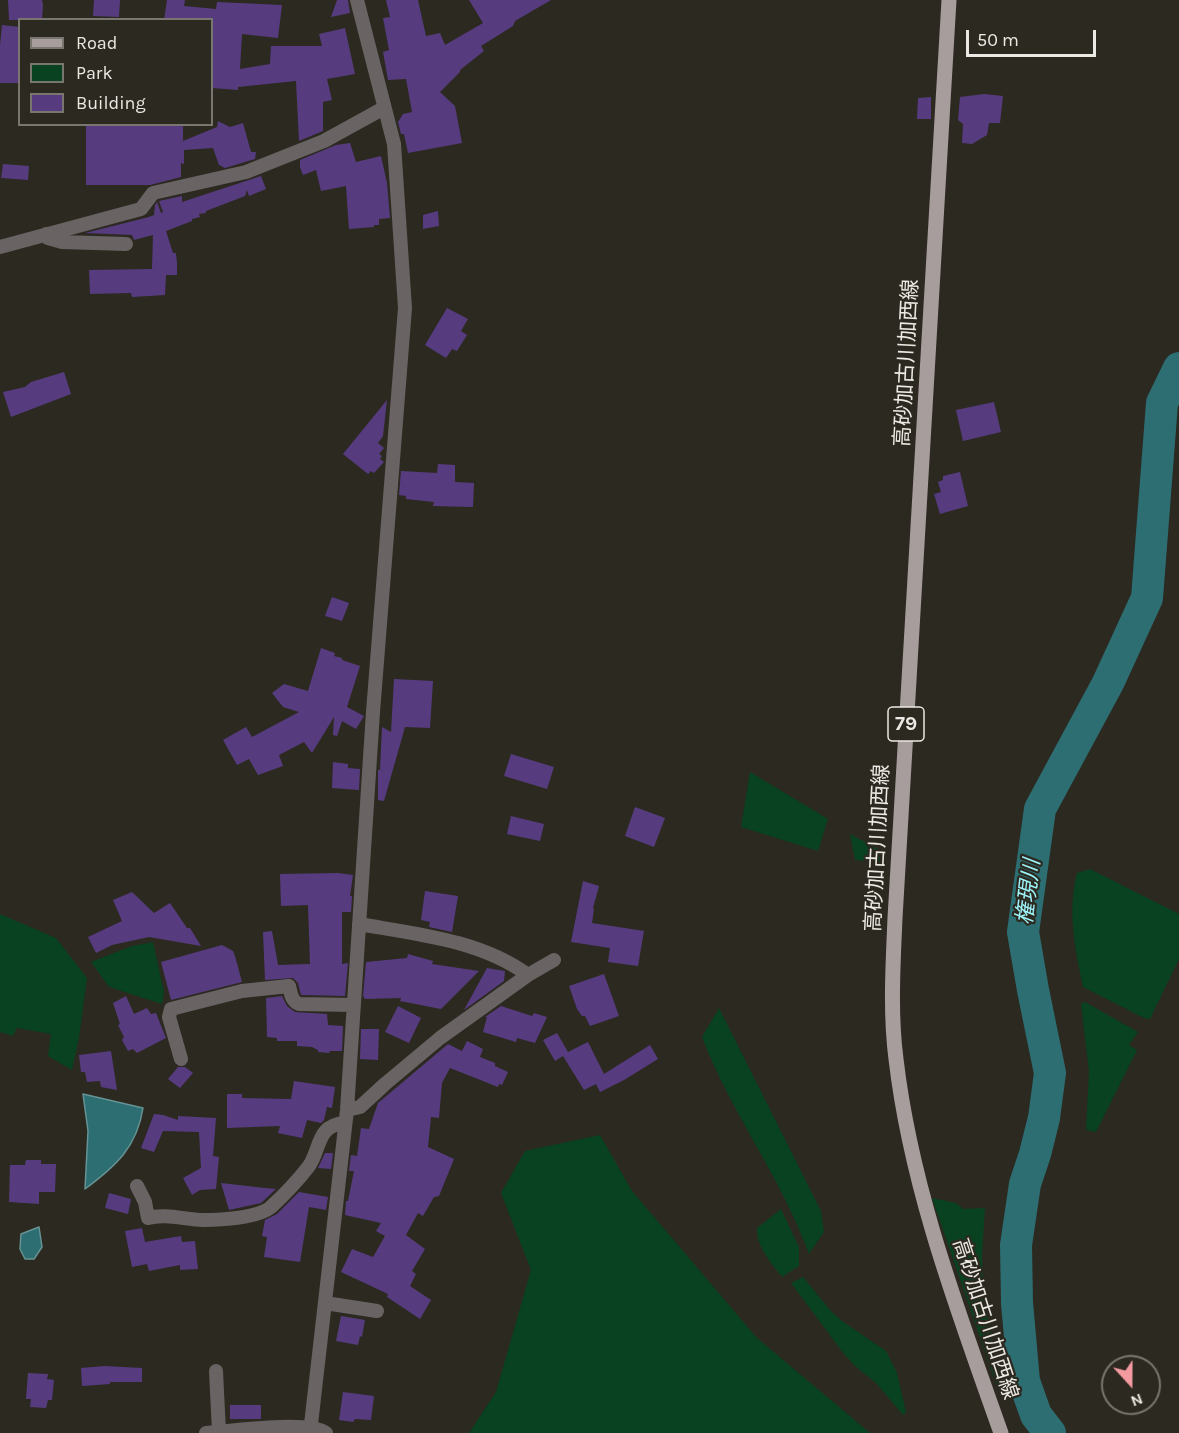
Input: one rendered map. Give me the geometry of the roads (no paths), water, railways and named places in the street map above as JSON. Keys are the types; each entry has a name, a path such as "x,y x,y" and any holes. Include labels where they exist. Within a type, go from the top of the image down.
{"main road":[{"name":"高砂加古川加西線","path":"949,0 892,986 896,1058 909,1138 928,1217 1001,1433"}],"street":[{"path":"310,1430 346,1116 373,711 405,308 394,144 357,0"},
{"path":"0,247 141,209 153,193 246,172 324,141 384,108"},
{"path":"46,234 48,238 62,242 126,244"},
{"path":"359,924 450,941 513,964 528,975"},
{"path":"137,1186 145,1202 148,1218 154,1216 188,1217 202,1220 243,1217 269,1208 310,1164 315,1149 329,1128 360,1107 418,1055 528,975 554,960"},
{"path":"182,1059 169,1017 171,1009 242,991 290,986 295,1003 354,1005"},
{"path":"325,1303 377,1311"},
{"path":"216,1371 212,1432 262,1428 320,1429 326,1433"}],"water":[{"path":"83,1094 143,1108 136,1134 130,1145 115,1164 85,1189 88,1131"},
{"path":"39,1227 42,1247 34,1259 25,1259 20,1249 21,1234"}],"waterway":[{"name":"権現川","path":"1050,1433 1036,1415 1024,1381 1017,1303 1016,1245 1025,1184 1044,1118 1050,1073 1023,932 1040,809 1108,683 1147,598 1162,403 1179,368"}]}
